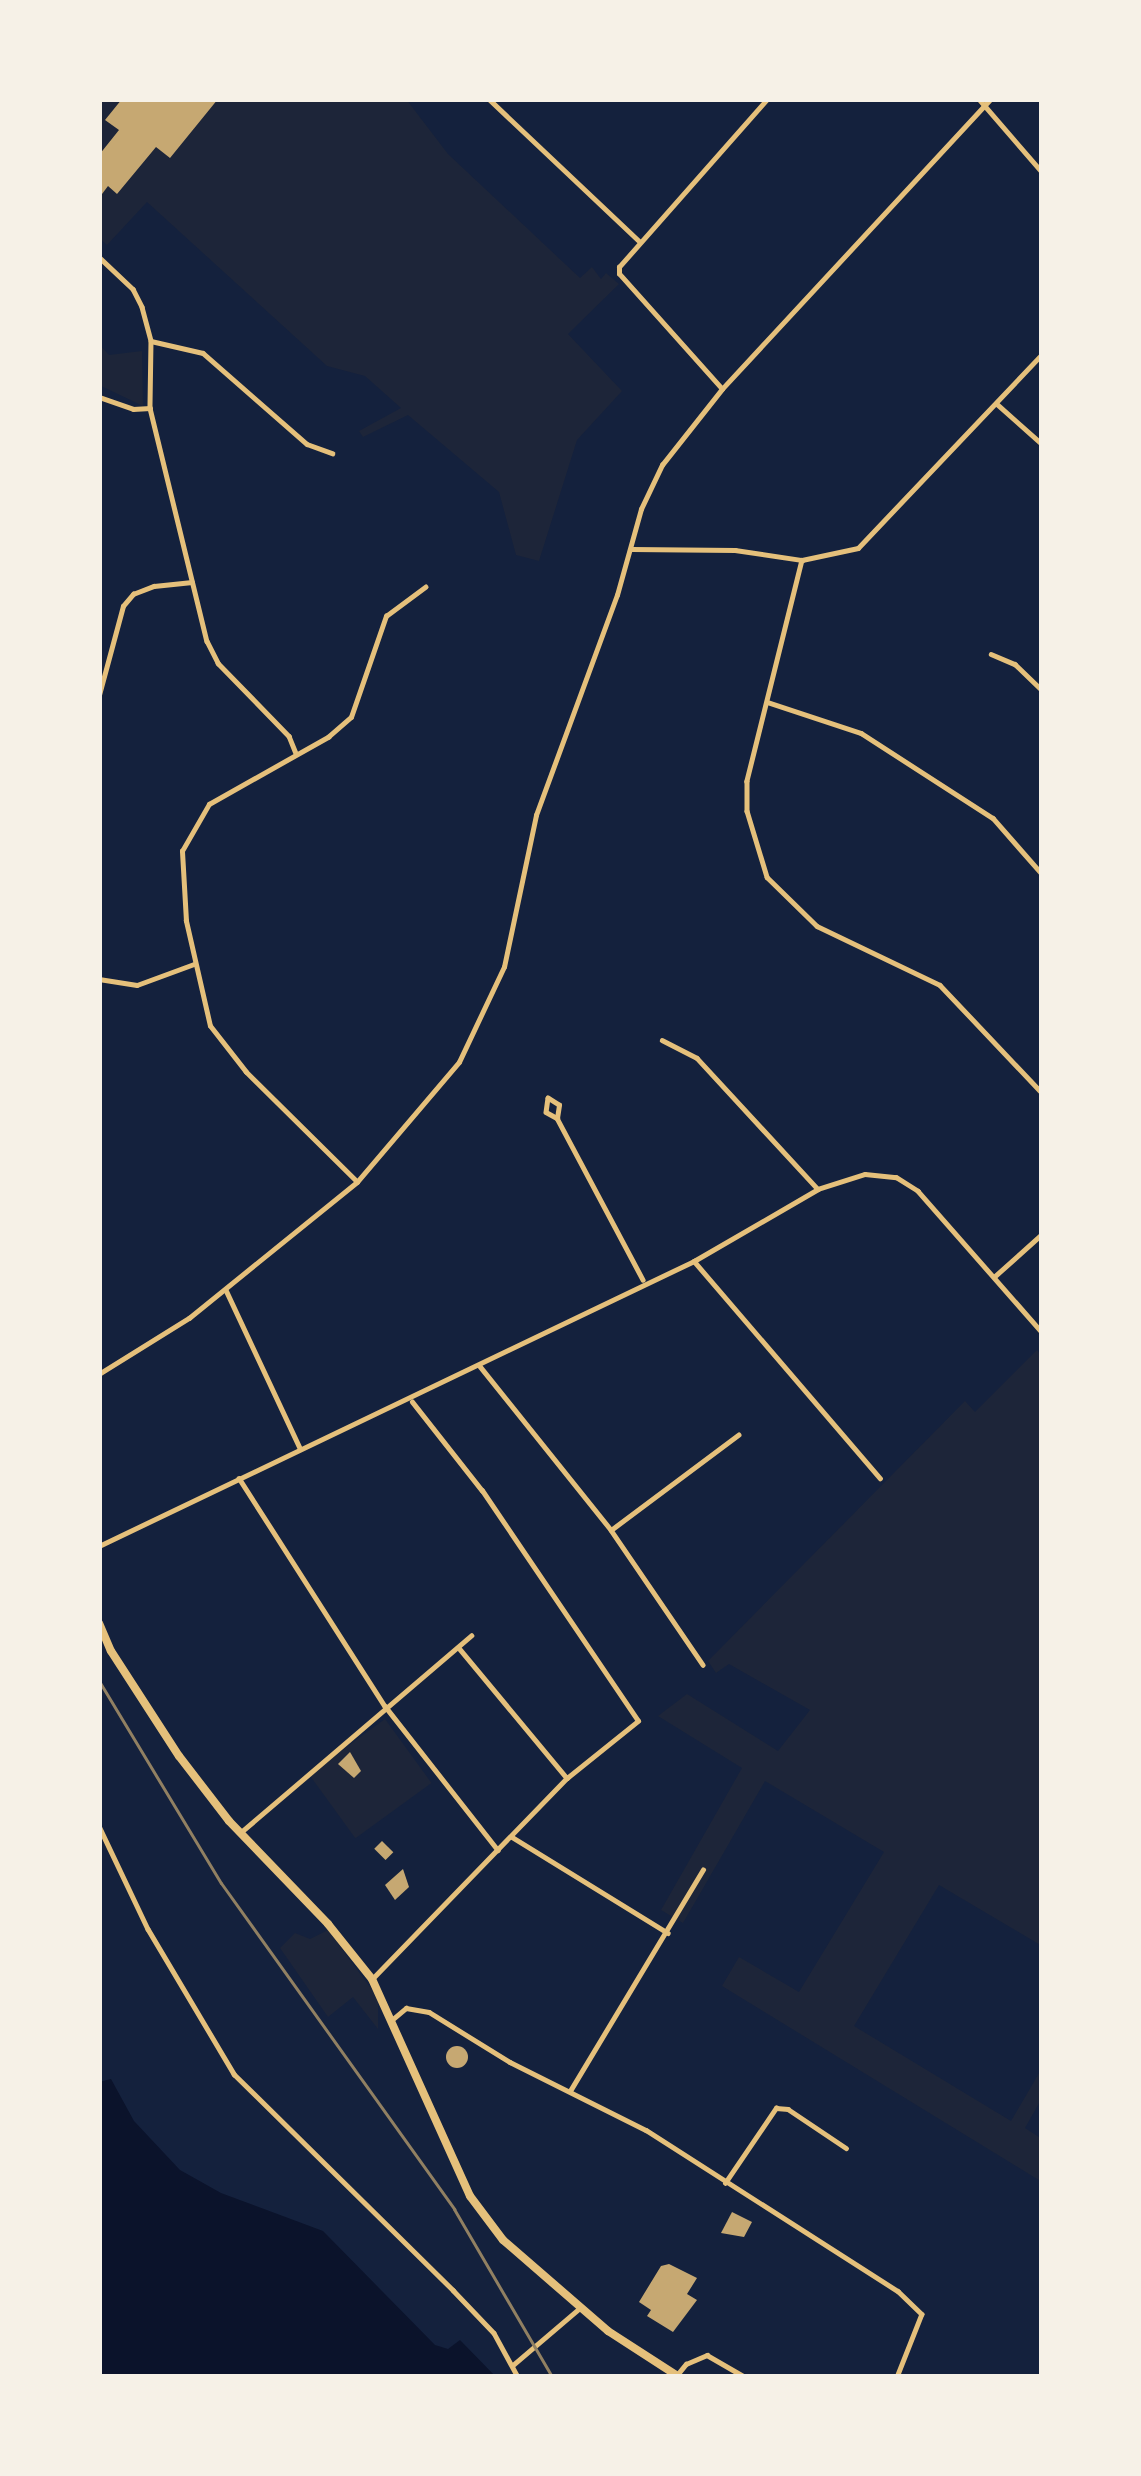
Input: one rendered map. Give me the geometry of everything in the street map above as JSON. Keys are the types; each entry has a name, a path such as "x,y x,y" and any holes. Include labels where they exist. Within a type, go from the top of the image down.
{"main road":[{"path":"99,1623 161,1730 240,1833 328,1924 372,1979 470,2196 516,2253 581,2307 678,2376"}],"street":[{"path":"489,99 638,241"},
{"path":"979,99 1042,172"},
{"path":"99,1374 226,1290 357,1182 447,1077 480,1022 504,967 522,860 536,814 632,549 641,508 662,465 722,389 991,99"},
{"path":"722,389 620,274 638,241 763,100"},
{"path":"99,257 133,289 151,341 150,408 192,582 218,663 289,736 296,753"},
{"path":"151,341 203,353 307,445 332,452"},
{"path":"632,549 735,550 802,560 858,548 1042,354"},
{"path":"99,397 133,410 150,408"},
{"path":"997,404 1042,444"},
{"path":"802,560 747,781 747,811 766,877 817,926 940,986 1042,1094"},
{"path":"99,695 115,627 133,594 192,582"},
{"path":"357,1182 224,1048 210,1026 194,964 181,875 187,834 223,793 350,717 386,616 425,587"},
{"path":"991,654 1015,664 1042,690"},
{"path":"767,702 861,733 992,818 1042,874"},
{"path":"99,979 137,985 194,964"},
{"path":"662,1040 697,1058 818,1189"},
{"path":"556,1118 645,1282"},
{"path":"99,1546 300,1448 411,1401 694,1261 818,1189 865,1174 896,1177 918,1191 1042,1333"},
{"path":"994,1277 1042,1234"},
{"path":"694,1261 880,1478"},
{"path":"226,1290 300,1448"},
{"path":"479,1365 611,1530 703,1665"},
{"path":"372,1979 567,1778 638,1721 482,1491 411,1401"},
{"path":"611,1530 738,1436"},
{"path":"239,1478 386,1706 498,1850"},
{"path":"240,1833 296,1790 386,1706 471,1636"},
{"path":"458,1647 567,1778"},
{"path":"99,1826 148,1929 234,2074 494,2333 518,2377"},
{"path":"512,1837 668,1934"},
{"path":"570,2091 703,1870"},
{"path":"393,2019 406,2008 429,2012 510,2062 646,2130 898,2291 922,2314 897,2377"},
{"path":"725,2183 776,2108 788,2109 846,2148"},
{"path":"513,2365 581,2307"},
{"path":"678,2376 686,2363 707,2355 745,2377"}],"shaded area":[{"path":"99,99 406,99 448,154 580,278 592,267 601,279 606,273 619,284 568,334 622,391 577,440 539,561 516,555 499,492 408,415 363,437 359,431 401,408 365,376 327,366 147,202 107,245 99,238"},
{"path":"99,344 109,355 142,351 143,406 99,385"},
{"path":"1037,1350 1042,1356 1042,1946 939,1885 854,2026 1011,2121 1042,2068 1042,2098 1025,2128 1042,2139 1042,2182 722,1986 739,1957 799,1992 884,1852 765,1781 683,1923 661,1910 742,1768 658,1716 687,1694 778,1751 810,1710 729,1664 716,1673 708,1661 965,1401 975,1412"},
{"path":"385,1719 431,1783 355,1838 309,1774"},
{"path":"328,1930 378,1998 378,2029 353,1997 328,2017 280,1948 295,1933 310,1939"},
{"path":"111,2079 134,2121 180,2170 221,2193 323,2231 435,2345 448,2349 460,2340 496,2377 99,2377 99,2082"}],"building":[{"path":"122,99 218,99 170,158 156,147 117,194 108,186 102,194 99,155 119,130 105,120"},
{"path":"350,1752 361,1771 354,1778 338,1764"},
{"path":"382,1841 393,1852 386,1860 374,1849"},
{"path":"403,1869 409,1887 395,1900 385,1885"},
{"path":"457,2046 468,2057 457,2068 446,2057"},
{"path":"732,2212 752,2222 744,2237 721,2233"},
{"path":"669,2264 697,2278 687,2294 697,2300 673,2332 647,2316 651,2310 639,2302 661,2266"}],"railway":[{"path":"99,1681 221,1883 454,2209 552,2377"}]}
